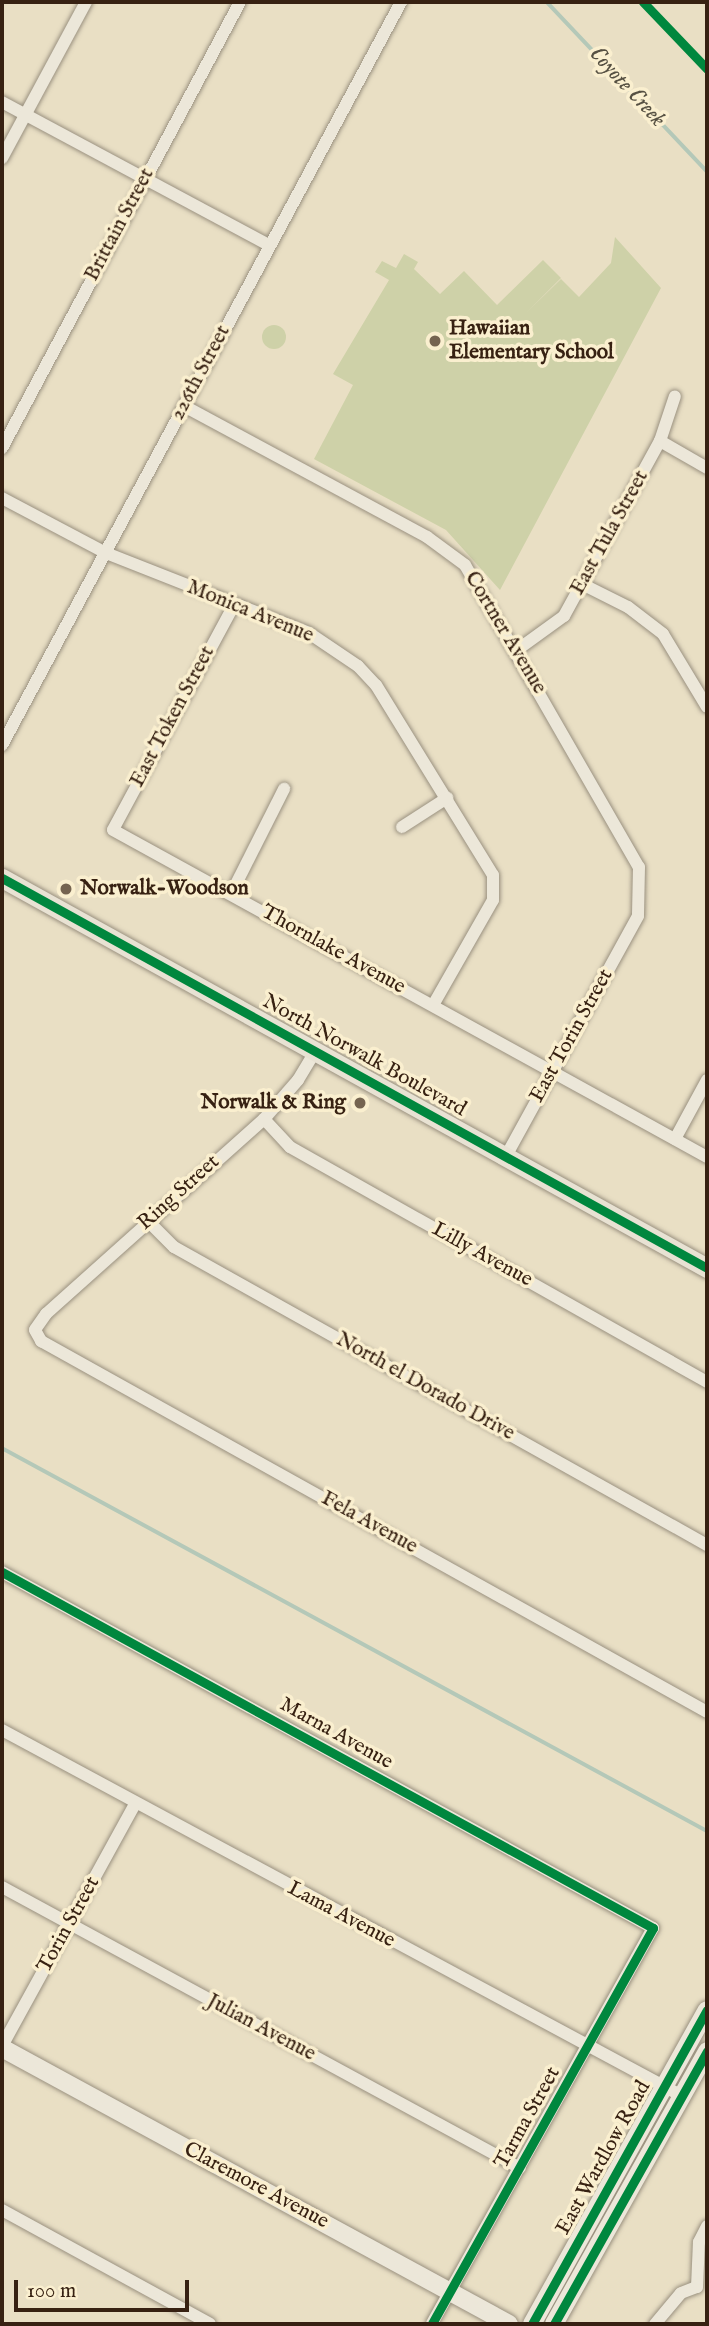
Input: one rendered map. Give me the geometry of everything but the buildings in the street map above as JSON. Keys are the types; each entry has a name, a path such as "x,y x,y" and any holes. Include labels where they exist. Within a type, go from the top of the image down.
{"main road":[{"name":"North Norwalk Boulevard","path":"2,878 707,1268"},
{"name":"East Wardlow Road","path":"532,2324 707,2010"},
{"name":"Claremore Avenue","path":"2,2047 509,2324"},
{"name":"East Wardlow Road","path":"554,2324 707,2051"}],"street":[{"path":"2,158 86,2"},
{"name":"Brittain Street","path":"2,448 240,2"},
{"name":"226th Street","path":"2,745 401,2"},
{"path":"2,102 269,245"},
{"name":"East Tula Street","path":"517,650 564,616 660,441 675,396"},
{"name":"Cortner Avenue","path":"184,406 441,545 465,565 517,650 639,867 638,916"},
{"path":"660,441 707,468"},
{"name":"Monica Avenue","path":"2,498 106,553 309,633 358,666 376,685 494,874 493,900 433,1005"},
{"path":"582,584 628,607 663,634 707,707"},
{"name":"East Token Street","path":"113,830 234,605"},
{"path":"232,894 284,789"},
{"path":"402,827 447,798"},
{"name":"Thornlake Avenue","path":"113,830 707,1157"},
{"name":"East Torin Street","path":"506,1156 638,916"},
{"name":"Ring Street","path":"35,1330 46,1314 264,1119 316,1050"},
{"path":"675,1139 707,1080"},
{"name":"Lilly Avenue","path":"264,1119 290,1147 707,1382"},
{"name":"North el Dorado Drive","path":"148,1221 174,1247 707,1545"},
{"name":"Fela Avenue","path":"35,1330 41,1341 707,1712"},
{"name":"Marna Avenue","path":"2,1572 653,1928"},
{"name":"Lama Avenue","path":"2,1730 135,1804 682,2096"},
{"name":"Torin Street","path":"2,2047 135,1804"},
{"name":"Julian Avenue","path":"2,1887 520,2168"},
{"name":"Tarma Street","path":"432,2324 653,1928"},
{"path":"2,2210 211,2324"},
{"path":"655,2324 681,2293 702,2287 699,2242 707,2226"}],"green space":[{"path":"615,237 661,288 500,590 446,530 314,459 353,385 333,374 389,280 375,272 382,261 396,268 404,254 418,262 414,269 440,294 464,271 497,305 543,260 561,278 527,312 561,279 579,297 611,263"},
{"path":"274,325 285,332 286,337 279,348 274,349 263,342 262,337 269,326"}],"waterway":[{"name":"Coyote Creek","path":"547,2 707,171"},
{"path":"2,1448 707,1831"}],"cycle path":[{"path":"643,2 707,69"},
{"path":"2,878 707,1268"},
{"path":"2,1572 653,1928 432,2324"},
{"path":"532,2324 707,2010"},
{"path":"554,2324 707,2051"}],"place":[{"name":"Hawaiian Elementary School","path":"435,341"},
{"name":"Norwalk-Woodson","path":"66,889"},
{"name":"Norwalk & Ring","path":"360,1103"}]}
